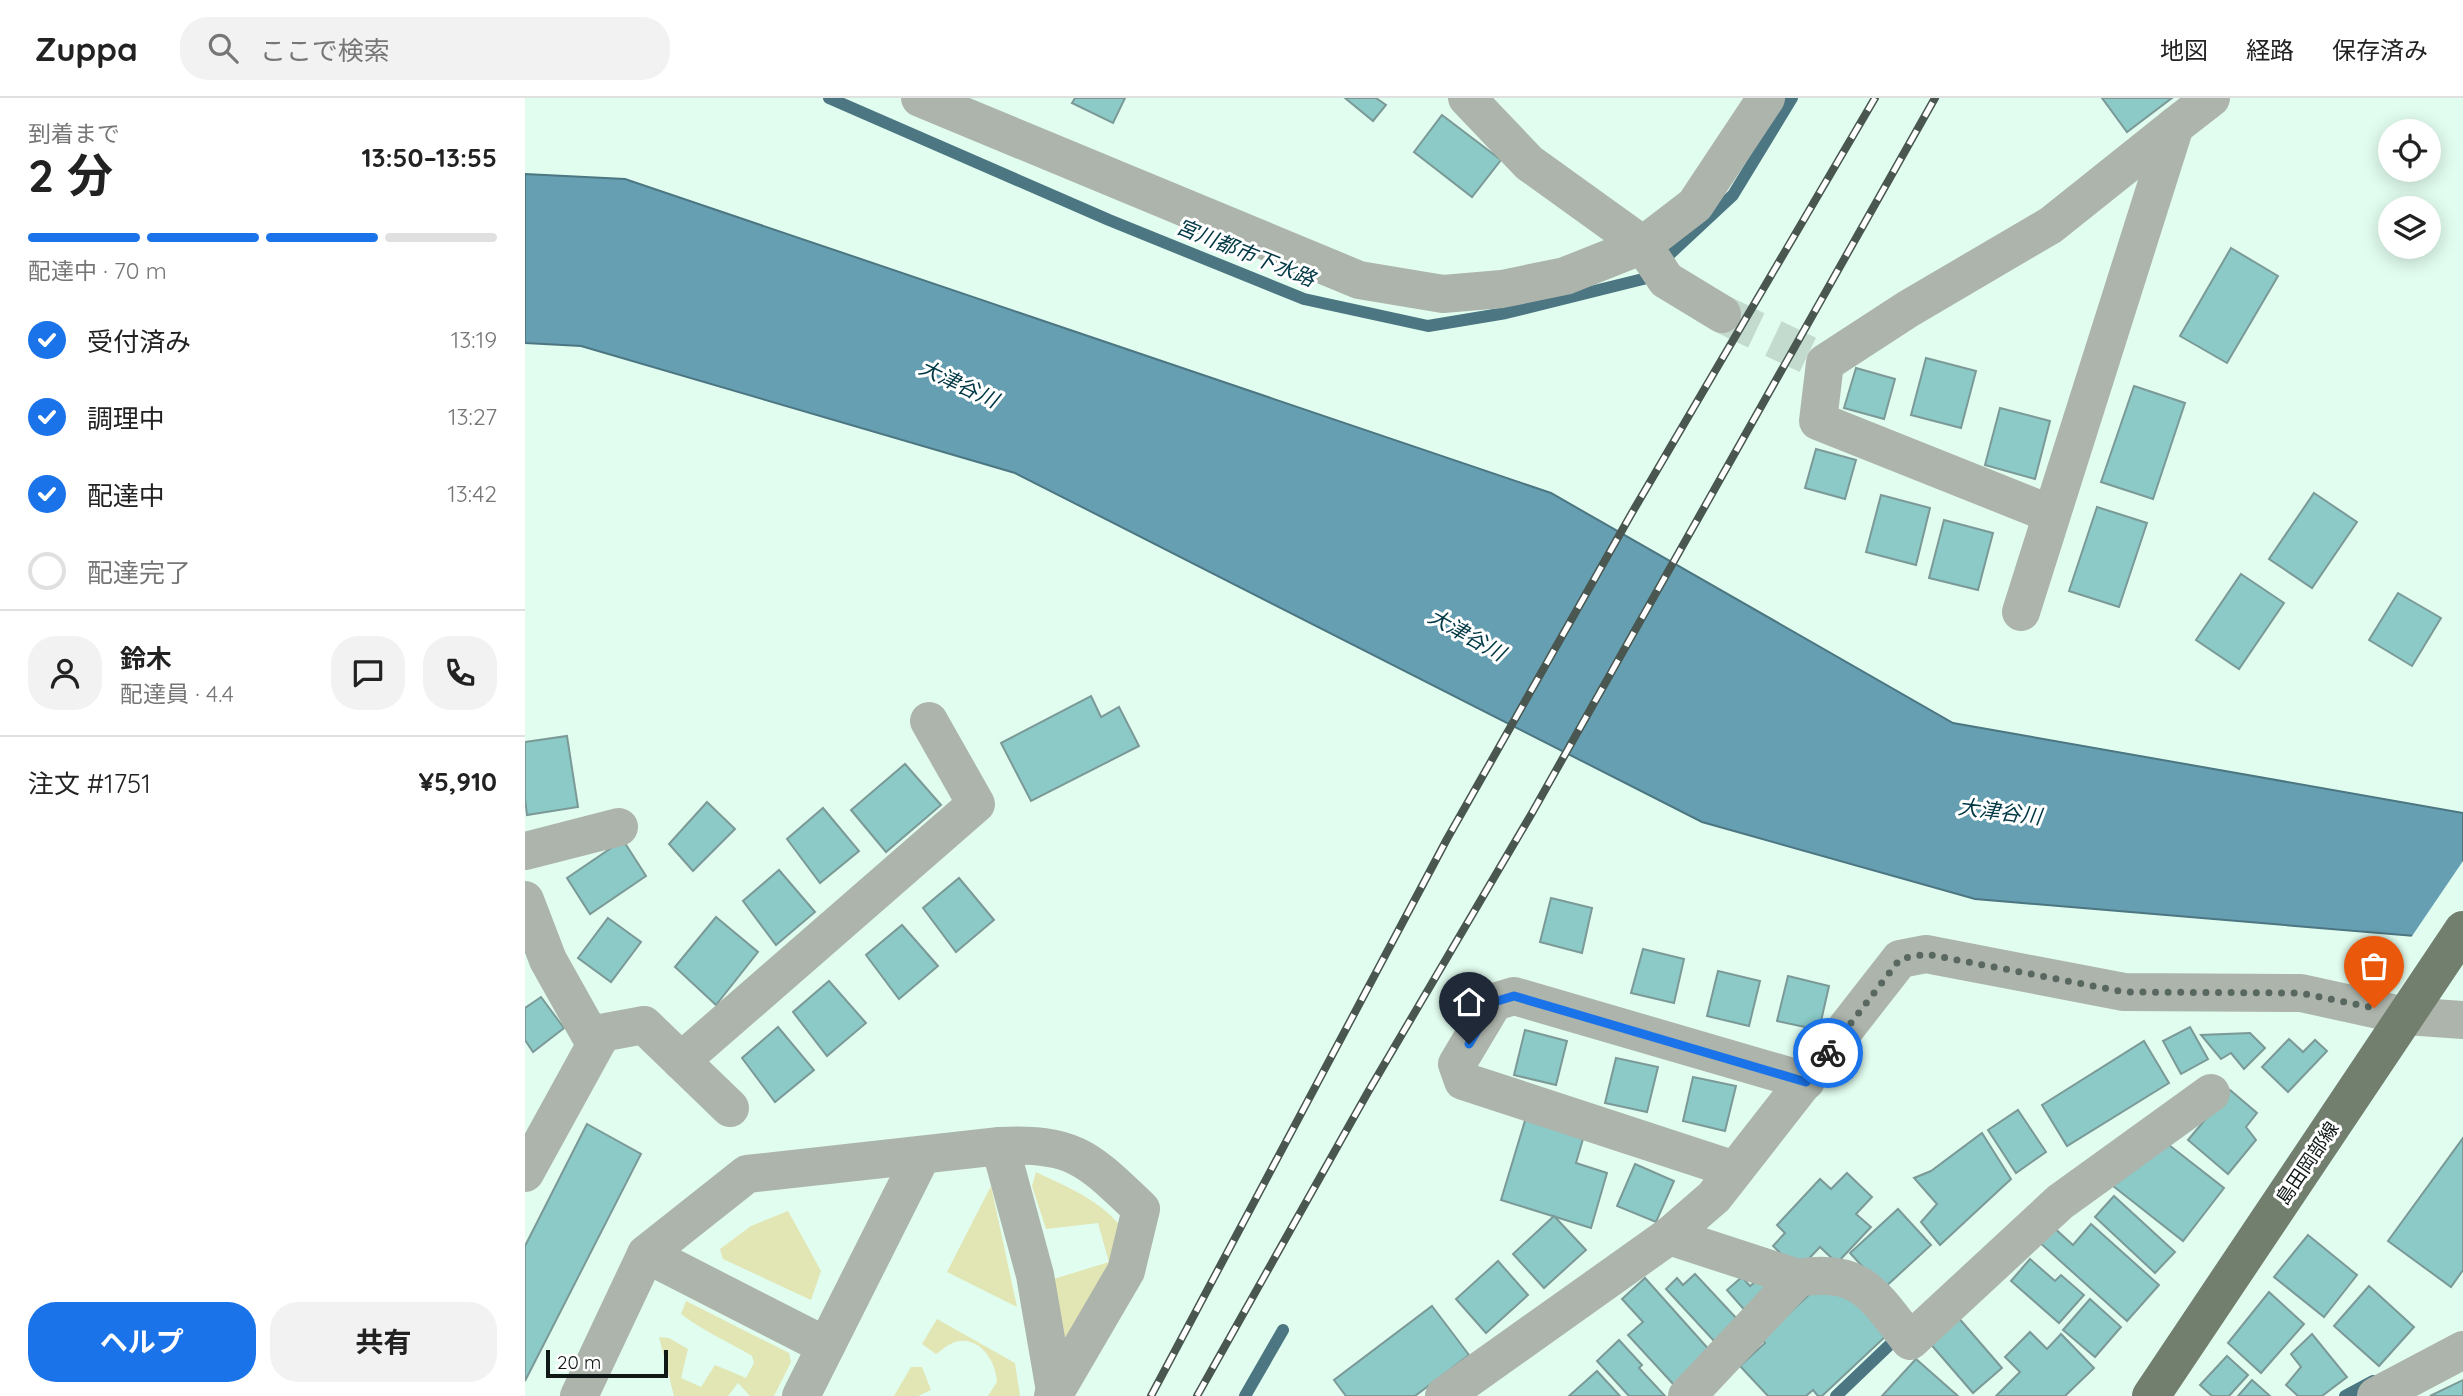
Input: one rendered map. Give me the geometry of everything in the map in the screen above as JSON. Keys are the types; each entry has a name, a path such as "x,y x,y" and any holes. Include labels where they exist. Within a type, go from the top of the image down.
{"main road":[{"name":"島田岡部線","path":"2151,1396 2463,930"}],"street":[{"path":"920,98 1359,280 1443,294 1502,289 1565,275 1643,245 1695,205 1766,98"},
{"path":"2051,513 1818,421 1825,363 1908,309 2052,225 2211,98"},
{"path":"1470,100 1529,163 1643,245 1666,280 1722,314"},
{"path":"2021,612 2175,125"},
{"path":"681,1061 976,804 929,721"},
{"path":"525,851 619,827"},
{"path":"525,900 536,966 590,1035 644,1026 730,1108"},
{"path":"1444,1396 1669,1236 1714,1197 1900,959 1926,954 2125,992 2301,993 2414,1003 2463,1020"},
{"path":"1735,1170 1463,1081 1457,1064 1494,1002 1514,996 1806,1082"},
{"path":"525,1173 602,1033"},
{"path":"1669,1236 1798,1278 1816,1275 1847,1279 1870,1291 1904,1333 2060,1202 2211,1093"},
{"path":"579,1396 646,1254 747,1174 1031,1144 1063,1149 1095,1166 1141,1209 1126,1271 1054,1393"},
{"path":"1000,1146 1035,1275 1054,1393"},
{"path":"801,1396 922,1155"},
{"path":"646,1254 826,1346"},
{"path":"1687,1396 1798,1278"},
{"path":"2376,1396 2463,1350"}],"green space":[{"path":"1036,1172 1076,1191 1101,1207 1121,1227 1129,1240 1063,1351 1047,1281 1109,1262 1098,1223 1046,1229 1032,1186"},
{"path":"991,1186 1017,1307 947,1272"},
{"path":"788,1211 821,1271 811,1300 723,1259 720,1249 751,1226"},
{"path":"686,1301 789,1353 791,1362 774,1396 750,1396 738,1383 728,1396 674,1396 659,1337 669,1338 688,1349 681,1378 701,1387 715,1365 746,1378 754,1363 752,1356 681,1314"},
{"path":"937,1319 1015,1363 1020,1396 988,1396 997,1382 996,1374 990,1358 972,1342 955,1342 936,1354 922,1344"},
{"path":"911,1367 922,1367 931,1390 918,1396 894,1396"}],"water":[{"name":"大津谷川","path":"525,174 625,179 1551,493 1953,723 2463,813 2463,940 1975,899 1702,822 1015,473 581,346 525,343"}],"pier":[{"path":"2463,861 2463,943 2410,939"}],"building":[{"path":"1075,98 1125,98 1113,123 1072,103"},
{"path":"1345,98 1376,98 1386,105 1373,121"},
{"path":"2102,98 2172,98 2127,132"},
{"path":"1442,115 1501,160 1472,197 1414,152"},
{"path":"2231,248 2278,276 2227,363 2180,336"},
{"path":"1926,358 1976,371 1961,428 1911,415"},
{"path":"1856,368 1895,379 1884,419 1844,408"},
{"path":"2134,386 2185,403 2153,499 2101,482"},
{"path":"2000,408 2050,421 2035,479 1985,465"},
{"path":"1816,449 1856,460 1845,499 1805,488"},
{"path":"2314,493 2357,522 2312,588 2269,559"},
{"path":"1881,495 1930,508 1916,565 1866,552"},
{"path":"2097,507 2147,523 2119,607 2069,591"},
{"path":"1944,520 1993,533 1978,590 1929,578"},
{"path":"2241,574 2284,603 2239,669 2196,640"},
{"path":"2398,593 2441,618 2412,666 2369,640"},
{"path":"1091,696 1101,717 1119,707 1139,746 1031,801 1001,743"},
{"path":"567,736 578,807 527,815 525,742"},
{"path":"905,764 941,805 886,852 851,810"},
{"path":"707,802 735,829 693,871 669,844"},
{"path":"823,808 859,851 820,883 787,839"},
{"path":"623,840 646,876 590,914 567,878"},
{"path":"779,870 815,912 776,945 743,901"},
{"path":"959,878 994,920 956,952 923,908"},
{"path":"1551,898 1592,908 1582,953 1540,942"},
{"path":"716,917 758,952 716,1005 675,967"},
{"path":"608,918 641,942 611,982 578,958"},
{"path":"902,925 938,966 899,999 866,955"},
{"path":"1643,949 1684,959 1674,1003 1631,993"},
{"path":"1718,971 1760,981 1749,1026 1707,1016"},
{"path":"1788,976 1829,986 1819,1030 1777,1021"},
{"path":"829,981 866,1023 827,1056 793,1012"},
{"path":"541,997 564,1028 533,1052 525,1040 525,1008"},
{"path":"778,1027 814,1070 775,1102 742,1058"},
{"path":"2190,1027 2208,1059 2181,1074 2163,1041"},
{"path":"1525,1030 1567,1041 1556,1085 1514,1075"},
{"path":"2250,1033 2265,1048 2244,1069 2231,1053 2221,1059 2201,1035"},
{"path":"2289,1039 2303,1052 2315,1040 2327,1051 2288,1092 2262,1067"},
{"path":"2144,1041 2169,1083 2067,1146 2042,1105"},
{"path":"1616,1058 1658,1067 1647,1112 1605,1103"},
{"path":"1693,1077 1736,1086 1725,1131 1683,1121"},
{"path":"2230,1090 2257,1113 2246,1127 2256,1140 2228,1174 2188,1140"},
{"path":"2018,1110 2046,1152 2016,1173 1988,1130"},
{"path":"1527,1114 1585,1132 1576,1163 1607,1173 1591,1228 1501,1200"},
{"path":"587,1124 641,1154 525,1381 525,1246"},
{"path":"1982,1133 2011,1179 1940,1245 1921,1222 1937,1204 1914,1178 1931,1171"},
{"path":"2160,1138 2224,1188 2183,1241 2113,1186"},
{"path":"2463,1138 2463,1270 2451,1287 2388,1241"},
{"path":"1635,1164 1674,1181 1656,1222 1617,1206"},
{"path":"1847,1173 1872,1197 1856,1214 1871,1227 1837,1263 1820,1247 1798,1270 1773,1246 1785,1233 1777,1225 1820,1179 1831,1189"},
{"path":"2114,1196 2175,1252 2155,1273 2095,1217"},
{"path":"1898,1209 1931,1245 1883,1289 1850,1253"},
{"path":"1554,1216 1586,1250 1544,1288 1513,1254"},
{"path":"2091,1224 2159,1285 2127,1321 2038,1241 2052,1226 2073,1245"},
{"path":"2308,1235 2357,1275 2324,1317 2274,1277"},
{"path":"2030,1259 2055,1281 2061,1275 2084,1295 2059,1323 2011,1281"},
{"path":"1498,1261 1528,1295 1486,1333 1456,1299"},
{"path":"1695,1274 1738,1320 1715,1342 1666,1289 1677,1278 1683,1285"},
{"path":"1742,1277 1750,1286 1761,1277 1773,1290 1748,1314 1727,1290"},
{"path":"1645,1278 1712,1353 1675,1386 1628,1335 1643,1322 1622,1299"},
{"path":"2369,1286 2414,1327 2379,1366 2334,1326"},
{"path":"1816,1288 1848,1293 1887,1335 1822,1396 1818,1396 1813,1390 1806,1396 1768,1396 1740,1366 1765,1343 1762,1339"},
{"path":"2269,1292 2304,1324 2261,1373 2228,1343"},
{"path":"2090,1299 2121,1327 2095,1357 2063,1330"},
{"path":"1432,1306 1469,1355 1415,1396 1346,1396 1334,1380"},
{"path":"1957,1316 2002,1368 1973,1393 1928,1341"},
{"path":"2030,1332 2047,1349 2061,1334 2094,1368 2065,1396 1996,1396 2020,1372 2005,1357"},
{"path":"2312,1334 2347,1377 2322,1396 2298,1396 2286,1385 2301,1367 2291,1354"},
{"path":"1619,1340 1642,1365 1639,1368 1665,1396 1629,1396 1597,1361"},
{"path":"2227,1356 2248,1375 2229,1396 2212,1396 2200,1385"},
{"path":"1916,1359 1958,1396 1882,1396"},
{"path":"1597,1371 1620,1396 1569,1396"},
{"path":"2252,1380 2270,1396 2238,1396"},
{"path":"2463,1380 2463,1396 2430,1396"}],"waterway":[{"name":"宮川都市下水路","path":"829,98 1109,220 1304,299 1428,326 1506,313 1643,279 1733,195 1792,98"},
{"path":"1245,1396 1283,1330"},
{"path":"1836,1396 1901,1334"},
{"path":"2345,1396 2373,1381"}],"tunnel":[{"path":"1722,314 1825,363"}],"railway":[{"path":"1151,1396 1447,839 1633,511 1875,98"},
{"path":"1197,1396 1368,1092 1532,813 1935,98"}],"way so far":[{"path":"1828,1053 1900,959 1926,954 2125,992 2301,993 2374,1008"}],"route":[{"path":"1469,1044 1494,1002 1514,996 1806,1082 1828,1053"}]}
